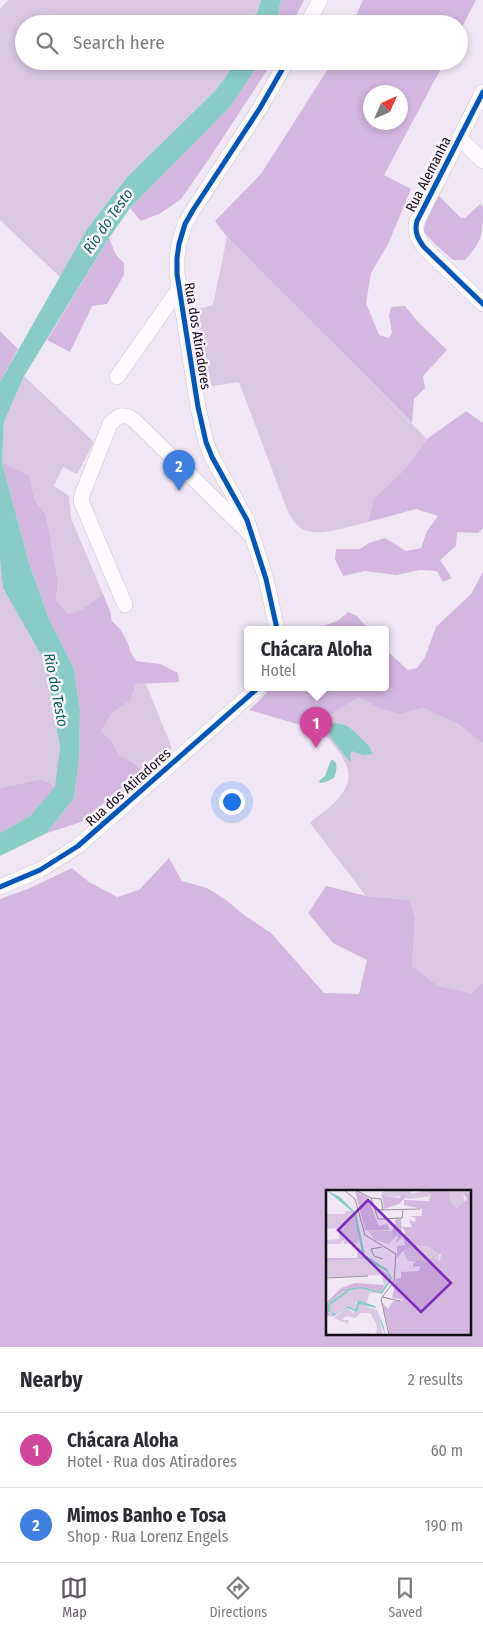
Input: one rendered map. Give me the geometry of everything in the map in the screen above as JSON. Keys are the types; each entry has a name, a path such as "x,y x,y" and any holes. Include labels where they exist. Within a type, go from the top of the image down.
{"street":[{"path":"312,15 320,0"},
{"name":"Rua dos Atiradores","path":"276,626 266,579 242,508 219,472 206,442 178,290 177,258 185,224 192,210 260,108 282,70"},
{"name":"Rua Alemanha","path":"483,92 415,228 419,241 424,247 483,304"},
{"path":"459,138 483,161"},
{"path":"117,378 178,290"},
{"path":"125,605 82,502 82,494 110,424 115,418 122,415 128,416 135,421 253,537"},
{"name":"Rua dos Atiradores","path":"0,887 40,870 78,846 254,691"}],"shaded area":[{"path":"8,0 261,0 257,15 15,15 15,70 230,70 215,91 128,176 87,229 60,277 0,220 0,9"},
{"path":"281,0 304,0 296,15 278,15"},
{"path":"363,0 476,0 468,16 356,15"},
{"path":"255,70 267,70 181,199 161,213 141,221 130,208 230,107"},
{"path":"327,70 440,70 384,175 411,189 388,244 371,273 366,303 379,335 389,338 392,333 389,316 391,307 405,306 418,322 447,350 423,376 425,388 414,399 412,423 227,237 215,221 261,174"},
{"path":"438,195 461,218 465,218 480,204 483,207 483,224 479,242 465,260 453,260 423,231"},
{"path":"227,237 427,439 407,467 374,499 368,522 327,532 311,532 299,527 288,512 239,382 212,386 191,311 213,305"},
{"path":"109,238 116,255 124,263 124,275 107,304 92,306 70,352 47,340"},
{"path":"0,331 18,349 0,382"},
{"path":"24,376 94,442 77,474 63,467 54,486 69,496 71,518 103,594 84,608 69,614 56,600 58,582 46,515 34,499 30,476 2,462 4,422"},
{"path":"466,411 483,423 483,528 478,533 457,532 456,546 440,560 452,578 443,582 437,571 420,570 396,575 365,571 343,576 335,559 336,549 360,549 369,543 385,538 406,551 421,548 427,531 438,516 416,509 368,522 374,499 407,467 427,439"},
{"path":"2,462 30,476 34,499 46,515 58,582 56,600 69,614 84,608 103,594 112,621 120,629 136,661 160,664 178,673 179,682 136,684 131,700 112,713 101,731 111,740 119,755 143,771 81,822 47,833 74,798 79,760 80,711 74,669 49,619 29,563"},
{"path":"0,559 3,588 45,662 60,747 56,787 42,779 0,788"},
{"path":"483,572 483,743 458,724 423,708 401,714 380,709 359,697 333,713 317,727 311,728 249,710 268,691 389,691 389,653 408,670 417,668 425,657 436,627 471,594"},
{"path":"348,612 357,616 365,626 324,626 339,620"},
{"path":"136,684 146,684 172,748 143,771 119,755 111,740 101,731 112,713 131,700"},
{"path":"359,697 380,709 401,714 423,708 458,724 483,743 483,983 471,993 438,986 412,966 415,918 410,900 366,896 310,823 339,798 347,785 348,775 347,766 343,758 317,727 333,713"},
{"path":"42,779 56,787 30,816 0,833 0,788"},
{"path":"169,858 182,881 207,888 271,933 324,993 359,994 367,960 333,943 308,913 326,886 366,896 410,900 415,918 412,966 438,986 471,993 483,983 483,1347 0,1347 0,899 28,889 72,868 89,882 117,897 139,890"}],"water":[{"path":"261,0 281,0 278,15 257,15"},
{"name":"Rio do Testo","path":"230,70 255,70 230,107 130,208 109,238 24,376 4,422 2,462 29,563 49,619 74,669 80,711 79,760 74,798 47,833 0,856 0,833 30,816 55,787 60,747 45,662 3,588 0,559 0,382 87,229 128,176 215,91"},
{"path":"332,723 345,725 351,729 368,745 372,754 363,755 352,751 350,754 351,761 349,761 331,738 328,728"},
{"path":"331,760 335,762 336,766 334,778 320,783 319,781 325,776"}],"cycle path":[{"path":"276,626 266,579 247,520 212,457 206,442 198,407 177,274 177,258 185,224 260,108 282,70"},
{"path":"483,92 417,221 416,229 418,238 424,247 483,304"},
{"path":"0,887 40,870 78,846 254,691"}],"place":[{"name":"Mimos Banho e Tosa","path":"179,491"},
{"name":"Chácara Aloha","path":"316,748"}]}
